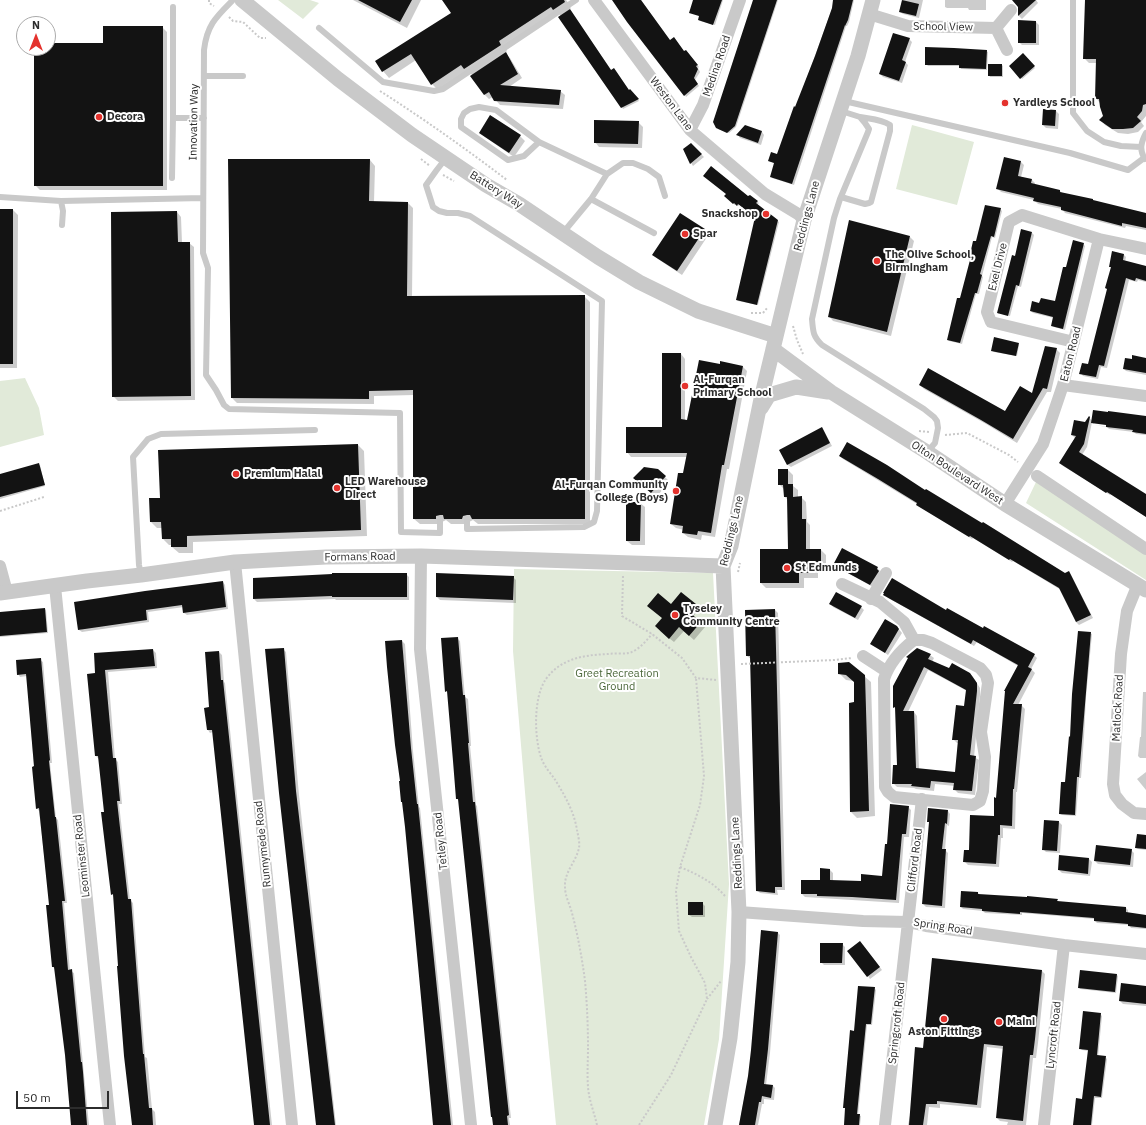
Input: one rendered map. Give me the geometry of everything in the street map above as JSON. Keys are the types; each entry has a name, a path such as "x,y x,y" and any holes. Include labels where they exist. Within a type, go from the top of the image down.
{"street":[{"name":"Battery Way","path":"242,0 338,79 412,135 486,185 519,204 562,234 639,282 698,311 775,342"},
{"name":"Weston Lane","path":"594,0 690,130 765,194 798,214 804,220"},
{"name":"Medina Road","path":"690,130 703,105 740,0"},
{"name":"School View","path":"871,7 908,26 996,28"},
{"name":"Reddings Lane","path":"715,1125 730,1038 738,962 739,912 723,566 731,546 766,377 804,220 858,56 871,7"},
{"path":"1007,50 996,28 1012,10"},
{"name":"Exel Drive","path":"1074,342 991,322 987,312 1009,222 1022,215 1099,239"},
{"path":"1099,239 1146,248"},
{"name":"Eaton Road","path":"1005,504 1032,473 1043,444 1063,385 1099,239"},
{"name":"Olton Boulevard West","path":"775,342 831,392 927,452 1005,504 1142,587"},
{"path":"1063,385 1146,396"},
{"path":"759,411 770,395 796,387 831,392"},
{"path":"1032,473 1146,549"},
{"name":"Formans Road","path":"4,593 235,562 326,557 421,556 723,566"},
{"name":"Tetley Road","path":"421,556 420,649 471,1125"},
{"name":"Runnymede Road","path":"235,562 292,1125"},
{"path":"0,566 4,593"},
{"path":"871,598 886,573"},
{"path":"842,584 880,602 904,622 914,640"},
{"name":"Leominster Road","path":"55,586 110,1125"},
{"name":"Matlock Road","path":"1142,587 1127,611 1121,654 1113,784 1116,795 1122,804 1134,813 1146,814"},
{"path":"914,640 923,640 932,643 980,668 986,675 988,683 981,732 985,757 983,791 980,801 973,804 894,797 885,787 884,679 886,671 905,647 914,640"},
{"path":"863,656 886,671"},
{"name":"Clifford Road","path":"908,922 922,799"},
{"name":"Spring Road","path":"739,912 863,921 908,922 926,926 1146,954"},
{"name":"Springcroft Road","path":"885,1125 908,922"},
{"name":"Lyncroft Road","path":"1044,1125 1064,944"}],"lane":[{"name":"Innovation Way","path":"233,0 209,27 204,50 203,253 208,268 206,375 224,405 229,409 400,413 402,532 440,532 440,519"},
{"path":"319,28 383,82 434,90 443,89 576,0"},
{"path":"1073,0 1073,113 1087,132 1104,142 1121,146 1141,147"},
{"path":"172,178 173,7"},
{"path":"204,76 243,76"},
{"path":"841,106 1070,153 1128,170 1145,159 1141,147 1142,139 1146,134"},
{"path":"841,106 860,117 869,129 834,218 812,319 813,330 816,338 822,345 934,417 937,421 938,434 935,443 927,452"},
{"path":"539,142 524,156 508,160 461,127 461,119 464,113 470,109 479,107 496,110 539,142 607,174"},
{"path":"841,197 865,204 869,204 871,202 890,131 890,125 888,123 880,120 860,117"},
{"path":"173,118 204,118"},
{"path":"446,158 426,185 433,207 439,211 470,216 602,302 598,511 594,522 584,527 467,529 467,519"},
{"path":"562,234 591,199 607,174 623,163 633,163 648,169 659,177 666,196"},
{"path":"0,198 60,201 203,198"},
{"path":"591,199 654,233"},
{"path":"60,201 63,211 62,225"},
{"path":"141,575 133,457 148,439 161,434 314,430"}],"path":[{"path":"208,0 209,3 222,11 233,21 243,22 260,38 266,38"},
{"path":"378,90 404,106 470,152 511,183"},
{"path":"918,431 944,436 967,433 1009,455 1032,473"},
{"path":"0,511 44,497"},
{"path":"724,582 737,576 740,560"},
{"path":"623,574 622,616 652,634 682,658 696,678 704,776 700,805 680,867 676,891 679,931 705,983 707,998 671,1075 638,1125"},
{"path":"597,1125 591,1106 588,1088 585,981 572,911 565,888 565,880 579,847 577,830 573,811 559,786 542,761 538,746 536,728 537,701 546,678 555,669 568,661 583,655 629,653 641,646 652,634"},
{"path":"728,664 834,660 863,656"},
{"path":"696,678 729,682"},
{"path":"680,867 698,875 720,890 739,912"}],"green space":[{"path":"278,0 310,0 319,3 303,19"},
{"path":"912,125 974,142 957,205 896,189"},
{"path":"25,378 39,408 44,435 0,447 0,381"},
{"path":"1036,482 1146,554 1146,580 1026,503"},
{"name":"Greet Recreation Ground","path":"514,569 713,573 729,884 719,1039 704,1125 556,1125 534,898 513,651"}],"building":[{"path":"358,0 412,0 400,22"},
{"path":"442,0 564,0 565,2 553,10 551,7 499,41 501,45 464,69 461,65 431,85 411,54 382,72 375,61 451,13"},
{"path":"612,0 641,0 670,40 674,37 684,51 686,50 698,65 696,66 698,69 694,78 698,84 684,96"},
{"path":"693,0 722,0 713,25 698,20 699,16 689,13"},
{"path":"753,0 777,0 735,126 727,133 716,128 713,122"},
{"path":"833,0 853,0 848,20 845,25 792,184 770,177 774,163 768,161 771,152 777,154 794,106 795,107 815,56 832,8"},
{"path":"902,0 919,4 916,16 899,12"},
{"path":"1012,0 1036,0 1018,16 1018,7"},
{"path":"1085,0 1146,0 1146,104 1143,105 1142,111 1137,117 1141,121 1133,128 1112,129 1099,120 1103,116 1099,99 1095,99 1096,59 1083,59"},
{"path":"570,9 611,70 614,68 629,90 630,89 639,99 621,108 558,17"},
{"path":"1018,20 1036,21 1036,43 1018,43"},
{"name":"Decora","path":"103,26 163,26 163,186 34,186 34,56 56,56 56,43 103,43"},
{"path":"893,33 910,38 902,60 906,62 899,81 879,74"},
{"path":"925,47 987,50 986,69 959,68 959,65 925,65"},
{"path":"506,52 518,74 500,85 561,90 559,105 494,101 489,92 484,95 470,76"},
{"path":"1023,53 1035,66 1020,79 1009,66"},
{"path":"988,64 1002,64 1002,76 988,76"},
{"path":"1043,109 1056,110 1055,126 1042,125"},
{"path":"490,115 521,135 509,153 479,133"},
{"path":"594,120 639,121 638,144 594,143"},
{"path":"745,125 762,131 758,143 736,135"},
{"path":"691,143 702,154 690,164 683,149"},
{"path":"1004,157 1021,161 1018,176 1032,179 1031,183 1060,190 1060,192 1146,213 1146,228 1122,223 1122,226 1061,210 1061,207 1033,201 1034,198 996,189"},
{"path":"228,159 370,159 369,201 408,202 407,296 585,295 585,519 472,519 470,515 467,515 463,516 462,519 444,519 443,515 440,515 436,516 436,519 413,519 413,390 369,391 369,399 231,398"},
{"path":"711,166 748,196 750,195 758,201 756,203 778,220 757,305 736,300 755,217 738,204 737,206 734,203 733,204 724,196 726,194 703,176"},
{"path":"985,205 1001,208 994,237 991,236 980,274 982,275 977,293 975,293 960,343 947,340 957,298 960,298 970,260 968,259 973,241 976,241"},
{"path":"0,209 13,209 13,364 0,364"},
{"path":"177,211 178,242 190,242 191,396 112,397 111,212"},
{"path":"680,213 705,229 677,271 652,255"},
{"path":"849,220 910,236 887,332 828,317"},
{"path":"1021,229 1032,232 1019,286 1016,285 1008,316 997,313 1012,255 1015,256"},
{"path":"1073,240 1084,243 1063,329 1051,326 1053,317 1030,311 1032,301 1039,303 1041,298 1055,301 1063,267 1066,267"},
{"path":"1112,251 1124,254 1123,260 1146,266 1146,281 1136,278 1135,281 1126,278 1104,366 1099,365 1096,377 1079,374 1082,363 1088,364 1107,289 1105,288 1111,267 1109,267"},
{"path":"994,337 1019,343 1016,356 991,351"},
{"path":"1045,346 1057,348 1047,389 1043,388 1013,439 919,385 928,368 1005,411 1020,386 1032,393"},
{"path":"662,353 681,353 681,419 687,420 699,360 720,364 720,361 743,366 724,465 722,465 711,533 698,531 697,535 682,533 683,526 670,524 678,473 683,473 687,453 626,453 626,427 662,427"},
{"path":"1132,355 1146,358 1146,373 1123,369 1125,358 1132,359"},
{"path":"1093,410 1146,416 1146,434 1132,432 1133,430 1106,427 1106,425 1091,423"},
{"path":"1089,416 1084,444 1079,452 1146,494 1146,517 1059,463 1076,436 1071,435 1074,420 1085,422"},
{"path":"822,427 830,443 787,465 779,450"},
{"path":"847,442 887,465 925,490 926,489 982,523 983,522 1065,573 1069,571 1091,615 1076,622 1059,588 970,536 969,537 916,505 917,503 839,456"},
{"name":"Premium Halal","path":"358,444 361,530 187,536 187,547 171,547 171,539 162,539 161,522 150,522 149,498 160,498 158,450"},
{"path":"39,463 45,485 0,497 0,474"},
{"path":"644,467 658,469 666,476 651,493 633,478"},
{"name":"St Edmunds","path":"778,469 788,469 788,484 793,484 793,497 802,496 802,519 806,519 806,549 821,549 821,562 814,562 814,573 799,573 799,583 760,583 760,549 788,549 787,497 784,497 783,485 778,485"},
{"path":"626,502 641,502 640,541 626,541"},
{"path":"842,548 878,567 877,569 879,571 870,585 833,565"},
{"path":"332,573 407,573 407,597 332,596 253,599 253,578"},
{"path":"436,573 514,576 513,600 436,597"},
{"path":"892,578 946,610 947,608 983,628 984,626 1035,654 1028,667 1032,669 1013,704 1022,704 1013,789 1012,826 1000,825 996,864 963,862 964,850 969,850 970,815 994,816 994,797 996,798 1004,691 1018,665 973,640 971,644 883,595"},
{"path":"223,581 226,607 183,613 182,605 146,610 147,620 78,630 74,602"},
{"name":"Tyseley Community Centre","path":"681,592 696,604 689,612 701,622 689,636 679,627 669,639 655,626 662,618 647,606 658,593 671,604"},
{"path":"836,592 862,606 855,618 829,604"},
{"path":"45,608 47,632 0,636 0,612"},
{"path":"775,609 782,887 775,887 775,893 756,891 750,656 746,656 745,610"},
{"path":"885,619 897,626 899,629 885,653 870,644"},
{"path":"1078,631 1091,632 1079,777 1077,777 1075,815 1059,814 1061,782 1065,782 1069,736 1070,737 1072,694"},
{"path":"458,637 463,695 465,695 473,802 475,802 509,1115 507,1116 508,1125 493,1125 491,1117 458,799 456,799 447,691 445,692 441,638"},
{"path":"402,640 411,748 451,1125 433,1125 405,827 401,802 385,641"},
{"path":"284,648 296,791 335,1125 316,1125 279,793 265,649"},
{"path":"917,648 931,654 928,659 949,668 952,663 970,673 977,683 970,755 976,756 972,791 953,790 954,783 931,781 930,788 911,786 912,784 892,784 893,765 897,765 893,686 908,658 906,657","holes":["924,667 966,690 964,706 956,705 952,740 958,740 955,772 916,768 914,711 903,711"]},
{"path":"153,649 155,666 105,670 113,758 116,758 120,801 117,801 128,899 131,899 143,1054 149,1108 152,1108 153,1125 132,1125 124,1056 113,894 111,895 101,812 104,812 98,756 95,756 87,674 95,673 94,653"},
{"path":"219,651 270,1125 254,1125 212,730 207,730 204,708 209,707 205,652"},
{"path":"41,658 49,761 65,901 62,901 68,970 72,969 87,1125 71,1125 65,1055 54,967 52,967 46,905 49,905 39,808 36,809 26,674 17,675 16,660"},
{"path":"849,662 865,675 869,811 850,812 849,703 854,702 854,682 846,675 838,674 838,663"},
{"path":"890,804 909,806 906,834 902,834 896,900 801,894 801,880 820,880 820,868 830,869 830,880 861,881 861,874 882,876 885,844 887,844"},
{"path":"928,808 948,810 942,849 946,849 942,906 922,904 929,822 927,822"},
{"path":"1044,820 1059,821 1057,851 1042,850"},
{"path":"1137,834 1146,835 1146,849 1135,848"},
{"path":"1096,845 1132,849 1130,865 1094,861"},
{"path":"1059,855 1089,858 1088,874 1058,870"},
{"path":"961,891 978,892 978,894 1058,899 1057,901 1126,907 1126,912 1146,915 1146,928 1128,926 1128,924 1094,921 1094,918 1020,912 1020,914 982,911 982,909 960,907"},
{"path":"688,902 703,902 703,915 688,915"},
{"path":"761,930 778,932 764,1084 773,1085 771,1098 762,1096 761,1102 759,1102 755,1125 739,1125 751,1050"},
{"path":"860,941 880,967 867,977 847,951"},
{"path":"820,943 843,943 842,963 820,963"},
{"path":"932,958 1042,970 1033,1055 1030,1055 1023,1121 996,1118 1003,1046 984,1044 977,1105 937,1101 937,1104 926,1104 923,1125 909,1125 915,1047 923,1048"},
{"path":"1080,970 1117,974 1115,992 1078,988"},
{"path":"1121,983 1146,986 1146,1004 1119,1001"},
{"path":"858,986 875,987 871,1024 866,1024 857,1114 860,1114 859,1125 844,1125 845,1108 843,1108 850,1030 854,1031"},
{"path":"1083,1011 1101,1013 1097,1055 1106,1056 1101,1097 1094,1096 1091,1125 1073,1125 1076,1098 1082,1099 1088,1050 1079,1049"}],"place":[{"name":"Yardleys School","path":"1005,103"},
{"name":"Decora","path":"99,117"},
{"name":"Snackshop","path":"766,214"},
{"name":"Spar","path":"685,234"},
{"name":"The Olive School, Birmingham","path":"877,261"},
{"name":"Al-Furqan Primary School","path":"685,386"},
{"name":"Premium Halal","path":"236,474"},
{"name":"LED Warehouse Direct","path":"337,488"},
{"name":"Al-Furqan Community College (Boys)","path":"676,491"},
{"name":"St Edmunds","path":"787,568"},
{"name":"Tyseley Community Centre","path":"675,615"},
{"name":"Aston Fittings","path":"944,1019"},
{"name":"Maini","path":"999,1022"}]}
